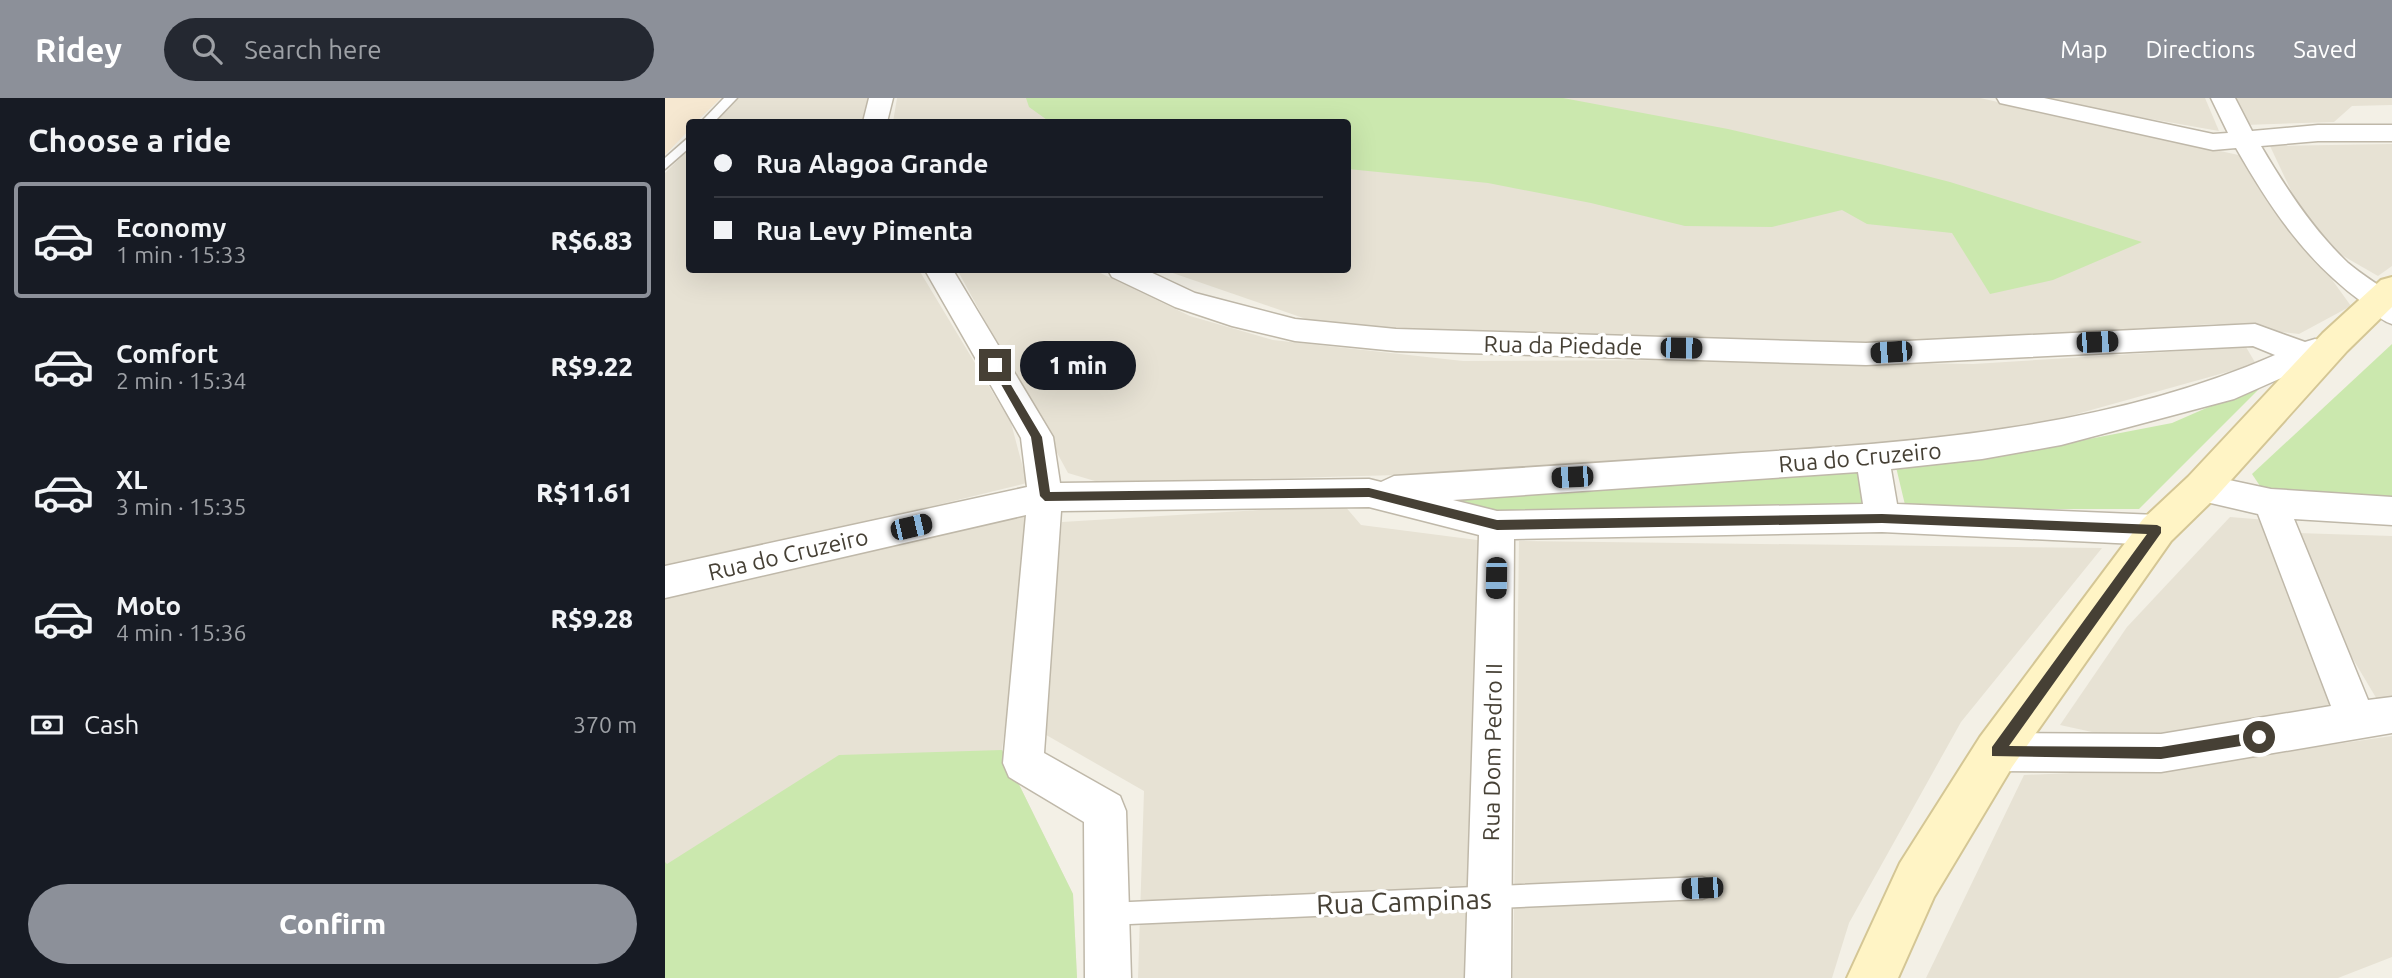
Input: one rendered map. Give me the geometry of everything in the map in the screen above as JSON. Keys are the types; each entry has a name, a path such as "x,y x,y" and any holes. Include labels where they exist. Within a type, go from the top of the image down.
{"main road":[{"path":"1873,978 1917,880 1996,752 2157,530 2201,488 2320,348 2388,299"}],"street":[{"path":"876,119 881,98"},
{"path":"2009,98 2213,142 2241,137 2318,133 2392,133"},
{"path":"2223,98 2241,137 2312,239 2339,271 2388,299"},
{"path":"2318,133 2362,116 2392,115"},
{"path":"941,273 1037,437 1045,496 1023,763 1105,811 1108,978"},
{"name":"Rua da Piedade","path":"1128,273 1185,300 1232,315 1294,330 1396,340 1866,354 2255,335 2320,348"},
{"name":"Rua do Cruzeiro","path":"665,582 1045,496 1369,493 1463,483 1872,458 1982,446 2061,432 2223,391 2320,348"},
{"path":"1872,458 1882,518"},
{"path":"2201,488 2271,503 2392,511"},
{"name":"Rua do Cruzeiro","path":"1369,493 1497,525 1882,518 2157,530"},
{"path":"1996,752 2161,753 2374,718 2271,503"},
{"name":"Rua Dom Pedro II","path":"1487,978 1497,525"}],"lane":[{"path":"710,119 731,98"},
{"path":"665,165 686,144"},
{"name":"Rua Campinas","path":"1106,914 1702,888"}],"shaded area":[{"path":"665,98 721,98 699,119 686,119 686,133 665,155"},
{"path":"738,98 872,98 865,119 717,119"},
{"path":"897,98 1980,98 2243,156 2351,306 2299,334 2214,324 1867,346 1646,335 1449,334 1309,320 1173,273 1351,273 1351,119 894,119"},
{"path":"2036,98 2205,98 2219,131 2049,101"},
{"path":"2233,98 2392,98 2392,105 2352,106 2334,122 2245,125"},
{"path":"2392,144 2392,266 2378,276 2331,249 2301,212 2270,146"},
{"path":"686,152 686,273 921,273 1011,423 1027,483 716,559 665,575 665,173"},
{"path":"959,273 1100,273 1190,316 1273,340 1463,361 1689,360 1973,364 2246,347 2256,364 2012,432 1542,471 1249,479 1115,487 1068,473"},
{"path":"1344,505 1361,525 1485,541 1469,978 1138,978 1144,791 1041,732 1062,522"},
{"path":"1034,513 1002,750 1073,894 1077,978 665,978 665,593"},
{"path":"2230,517 2267,520 2335,714 2124,739 2060,725 2127,627"},
{"path":"2297,533 2392,536 2392,698 2378,701 2319,602"},
{"path":"1519,541 2102,548 1961,722 1849,923 1832,978 1513,978"},
{"path":"2392,736 2392,957 2338,978 1926,978 2024,775 2162,769"}],"green space":[{"path":"1026,98 1563,98 1728,129 1880,164 1950,182 2142,242 2053,280 1990,294 1952,233 1867,224 1842,210 1772,227 1685,226 1591,203 1488,183 1351,169 1351,119 1046,119 1029,107"},
{"path":"2392,344 2392,498 2264,492 2252,474"},
{"path":"2266,382 2139,509 1906,509 1896,467 2011,454 2172,423"},
{"path":"1860,470 1866,509 1495,511 1421,497"},
{"path":"1002,750 1073,894 1077,978 665,978 665,862 667,864 839,755"}],"route":[{"path":"995,365 1037,437 1045,496 1083,498 1369,493 1497,525 1882,518 2157,530 1996,752 2161,753 2259,737"}]}
